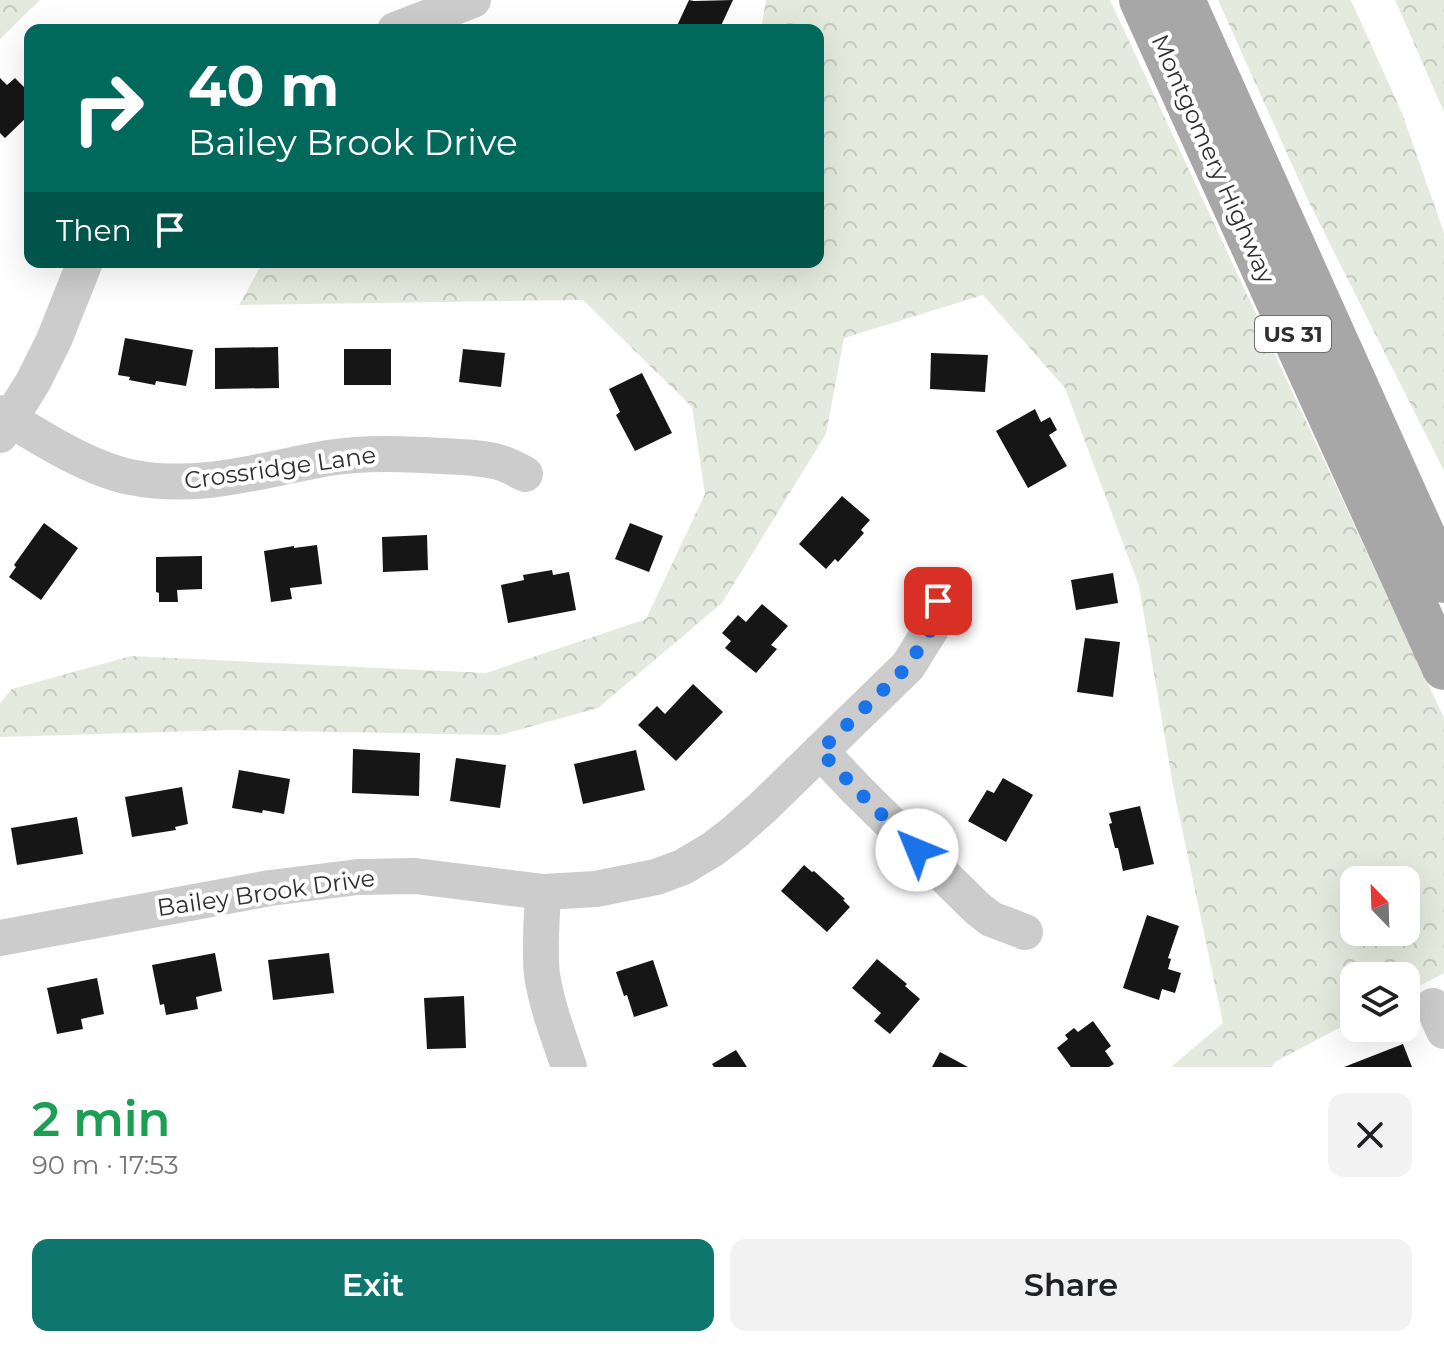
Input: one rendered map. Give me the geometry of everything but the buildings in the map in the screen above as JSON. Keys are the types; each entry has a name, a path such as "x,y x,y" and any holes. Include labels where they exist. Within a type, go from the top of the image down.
{"main road":[{"name":"Montgomery Highway","path":"1141,0 1444,668"},
{"name":"Montgomery Highway","path":"1183,0 1432,542 1444,581"}],"street":[{"path":"411,24 473,0"},
{"path":"3,422 33,382 54,340 83,268"},
{"name":"Crossridge Lane","path":"3,422 110,472 177,483 206,482 328,458 392,453 500,462 525,474"},
{"name":"Bailey Brook Drive","path":"0,938 270,888 358,877 415,876 543,892 596,889 656,877 683,867 735,832 908,666 931,629 938,601"},
{"path":"820,751 978,909 991,919 1025,932"},
{"path":"543,892 542,975 569,1067"}],"green space":[{"path":"0,0 40,0 0,39"},
{"path":"766,0 1110,0 1444,718 1444,973 1420,986 1420,962 1340,962 1340,1027 1275,1062 1272,1067 1171,1067 1223,1023 1174,791 1139,586 1065,388 983,295 844,338 826,434 722,603 598,708 500,735 233,730 0,737 0,703 12,689 131,656 486,673 646,619 705,494 692,407 583,300 239,305 260,268 824,268 824,24 762,24"},
{"path":"1218,0 1351,0 1402,113 1444,233 1444,471 1307,198"},
{"path":"1395,0 1444,0 1444,112"}],"route":[{"path":"917,850 820,751 908,666 931,629 938,601"}]}
